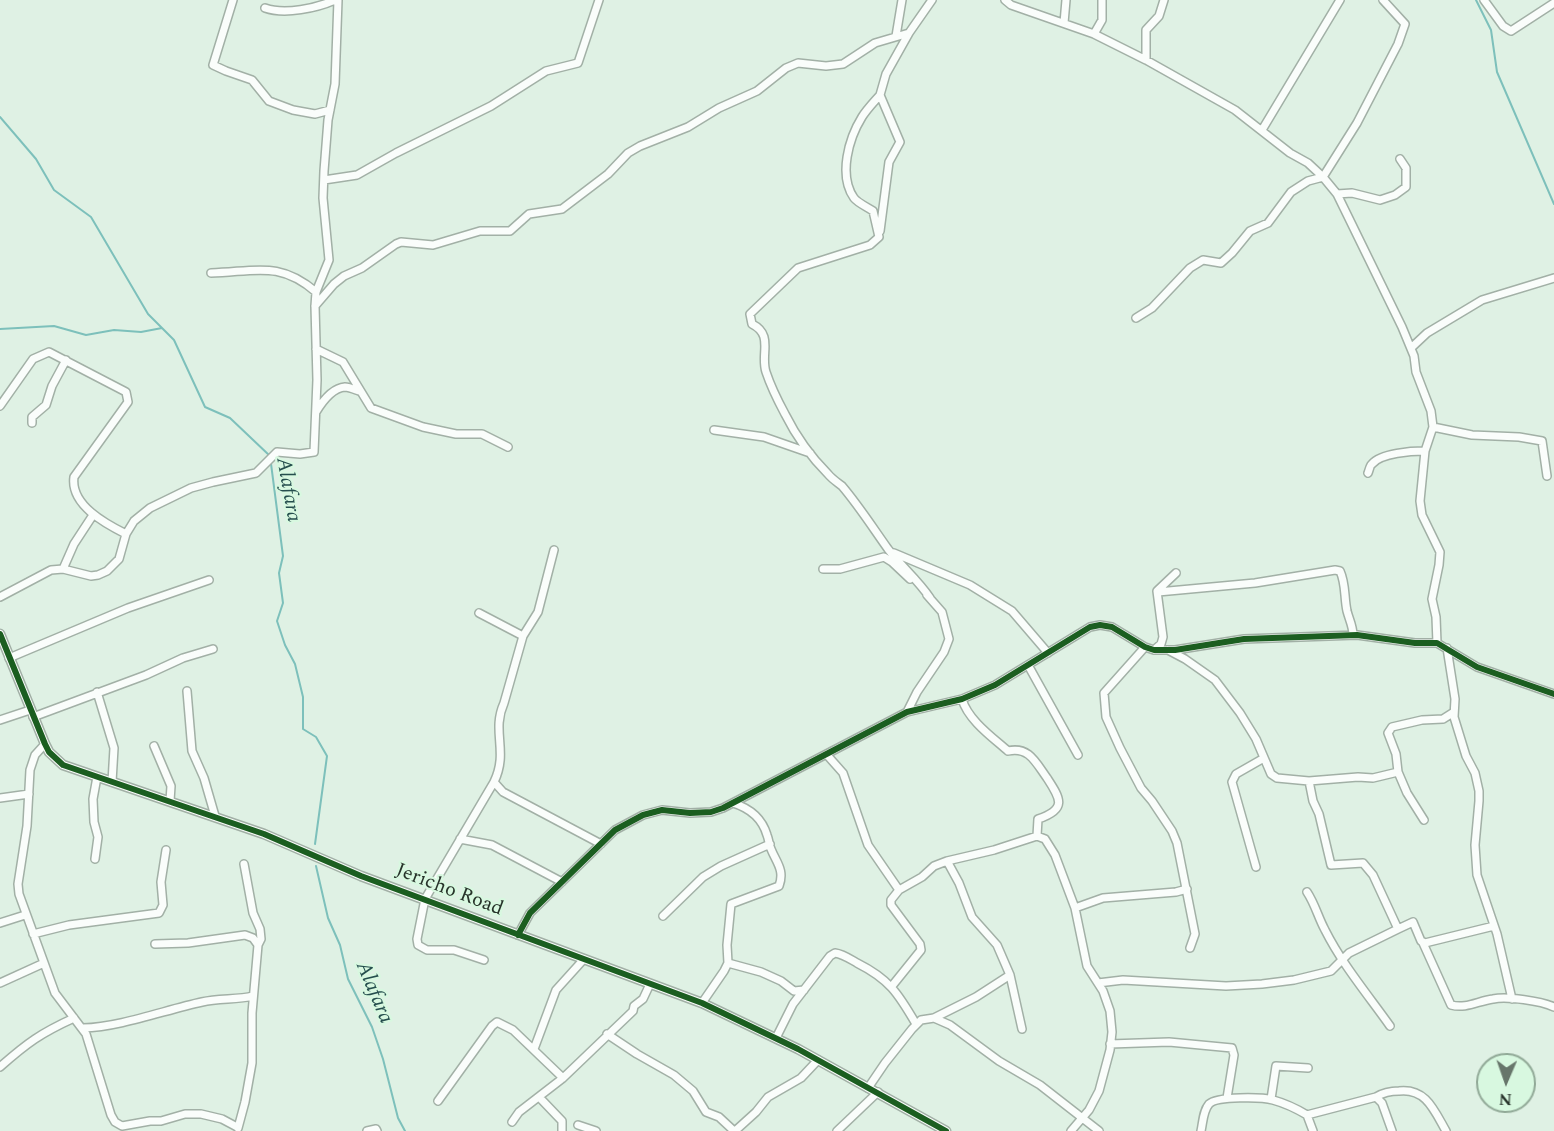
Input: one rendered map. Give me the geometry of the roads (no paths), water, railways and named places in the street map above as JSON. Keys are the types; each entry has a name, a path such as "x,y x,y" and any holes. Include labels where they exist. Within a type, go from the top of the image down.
{"street":[{"path":"233,0 213,65 226,72 252,80 269,101 293,110 315,114 330,110"},
{"path":"0,597 51,570 63,569 91,576 107,571 118,559 126,534 134,521 150,508 191,488 256,473 273,453 314,452 315,306 316,292 329,260 323,198 330,110 336,73 336,0 314,8 284,10 265,8"},
{"path":"324,180 357,175 491,106 546,71 578,63 599,0"},
{"path":"896,36 903,0"},
{"path":"879,237 873,211 854,198 848,181 846,160 862,117 880,95 886,74 909,33 932,0"},
{"path":"1005,0 1011,5 1094,34 1235,110 1290,153 1308,163 1337,194 1411,348 1416,372 1431,411 1432,427 1425,451 1420,501 1422,514 1440,552 1440,565 1432,599 1436,617 1437,643"},
{"path":"1064,23 1066,0"},
{"path":"1094,34 1102,20 1102,0"},
{"path":"1146,60 1146,30 1159,16 1164,0"},
{"path":"1262,130 1340,0"},
{"path":"1136,318 1152,308 1190,268 1203,260 1221,263 1251,231 1268,223 1291,192 1308,181 1323,177 1357,123 1398,44 1405,24 1383,0"},
{"path":"1484,0 1503,26 1511,31 1554,3"},
{"path":"315,306 344,276 362,268 396,244 401,242 433,245 480,231 510,231 529,214 562,209 608,174 628,153 688,127 719,108 757,91 786,68 798,63 826,66 843,64 866,48 909,33"},
{"path":"880,95 900,142 889,162 879,237 870,245 798,268 750,314 752,324 757,326 765,337 765,368 776,397 789,421 810,453 840,485 889,550 920,583 930,598"},
{"path":"1337,194 1352,193 1380,200 1395,195 1406,187 1406,168 1400,159"},
{"path":"211,273 249,269 279,271 303,282 316,292"},
{"path":"1411,348 1427,333 1482,300 1554,278"},
{"path":"316,349 343,362 371,408 423,427 456,434 482,434 508,447"},
{"path":"0,406 33,359 49,352 126,392 128,402 74,477 74,486 82,502 93,515 126,534"},
{"path":"32,423 32,417 46,405 52,386 66,360"},
{"path":"315,413 323,400 335,391 345,387 360,391"},
{"path":"1432,427 1472,435 1519,437 1542,441 1547,476"},
{"path":"714,430 764,437 810,453"},
{"path":"1368,473 1371,464 1382,457 1410,451 1425,451"},
{"path":"63,569 74,544 93,515"},
{"path":"484,960 454,951 427,950 418,945 417,939 425,899 499,771 502,757 498,727 499,713 523,636 538,612 554,550"},
{"path":"889,550 912,562 970,585 1012,611 1048,653"},
{"path":"823,569 840,569 884,557 892,561 942,612 949,639 944,652 917,692 907,712"},
{"path":"1158,592 1255,583 1335,570 1341,571 1353,635"},
{"path":"1154,650 1161,644 1163,637 1159,588 1176,573"},
{"path":"9,658 112,617 128,608 209,580"},
{"path":"479,613 523,636"},
{"path":"518,935 530,913 615,830 643,815 662,810 690,813 711,812 733,803 907,712 962,699 995,685 1090,627 1100,625 1112,627 1154,650 1245,639 1353,635 1437,643 1477,667 1554,694"},
{"name":"Jericho Road","path":"1,639 45,744 49,752 63,765 264,834 361,876 702,1003 818,1060 946,1131"},
{"path":"1145,647 1104,693 1106,717 1141,788 1172,831 1177,843 1195,934 1190,948"},
{"path":"1447,648 1458,733 1475,773 1479,791 1475,845 1477,876 1494,926 1512,999"},
{"path":"0,720 31,713 97,692 146,675 183,658 213,649"},
{"path":"1166,650 1185,659 1215,680 1240,713 1256,739 1272,774 1277,778 1309,781 1373,778 1398,772"},
{"path":"1028,666 1078,755"},
{"path":"187,691 192,751 204,778 215,816"},
{"path":"97,692 114,748 112,782"},
{"path":"962,699 965,708 1008,751 1014,749 1033,757 1056,790 1060,799 1058,806 1038,819 1037,836"},
{"path":"1424,820 1407,793 1398,772 1396,754 1388,737 1389,729 1422,720 1443,719 1455,712"},
{"path":"45,744 34,755 31,762 27,826 18,884 19,894 55,993 82,1029 93,1051 116,1131"},
{"path":"154,746 171,786 170,801"},
{"path":"827,755 843,773 868,845 899,890"},
{"path":"1256,867 1232,782 1236,774 1264,758"},
{"path":"95,860 99,837 94,822 93,799 97,777"},
{"path":"1309,781 1331,865 1363,863 1373,875 1398,929"},
{"path":"494,782 503,792 601,844"},
{"path":"0,798 29,794"},
{"path":"702,1003 728,963 727,945 731,904 779,886 781,880 778,861 771,851 763,824 745,807 733,803"},
{"path":"892,986 921,950 920,944 891,905 891,900 899,890 922,877 934,866 947,861 994,850 1037,836 1045,839 1055,855 1076,908 1087,966 1103,991 1110,1011 1110,1044 1096,1098 1071,1131"},
{"path":"460,839 492,845 562,882"},
{"path":"663,916 703,877 721,866 770,844"},
{"path":"33,934 69,925 159,914 163,905 161,882 166,850"},
{"path":"947,861 959,883 972,918 997,945 1010,975 1022,1029"},
{"path":"114,1120 118,1124 128,1126 150,1120 161,1121 175,1115 201,1114 222,1119 238,1129 246,1102 252,1063 253,996 258,945 261,939 253,914 244,864"},
{"path":"1076,908 1102,898 1176,892 1187,889"},
{"path":"1307,892 1316,907 1324,929 1342,959 1390,1026"},
{"path":"0,923 25,915"},
{"path":"1098,983 1123,980 1226,986 1262,984 1331,971 1349,953 1413,922 1451,1005 1460,1007 1494,998 1554,1007"},
{"path":"1423,943 1494,926"},
{"path":"155,944 188,943 245,935 253,938 258,945"},
{"path":"776,1038 795,1001 830,956 835,953 875,971 892,986 916,1024"},
{"path":"534,1049 556,990 584,959"},
{"path":"0,983 44,963"},
{"path":"728,963 761,972 781,981 794,991 804,990"},
{"path":"868,1088 916,1024 923,1019 934,1018 976,997 1010,975"},
{"path":"512,1122 519,1112 564,1078 633,1011 634,1006 643,999 650,984"},
{"path":"794,991 795,1001"},
{"path":"82,1029 102,1027 205,1001 242,999 253,996"},
{"path":"0,1067 23,1045 74,1018"},
{"path":"934,1018 1040,1085 1099,1131"},
{"path":"438,1101 495,1023 502,1023 513,1030 564,1078"},
{"path":"607,1034 686,1084 693,1090 706,1112 719,1117 735,1131 756,1112 768,1097 801,1078 818,1060"},
{"path":"1110,1044 1169,1042 1232,1048 1234,1055 1227,1098"},
{"path":"1271,1099 1275,1066 1308,1068"},
{"path":"1201,1131 1205,1112 1214,1100 1271,1099 1307,1115 1376,1097 1383,1092 1403,1090 1418,1092 1427,1100 1446,1131"},
{"path":"837,1131 878,1092"},
{"path":"538,1097 561,1122 562,1131"},
{"path":"1376,1097 1382,1103 1392,1131"},
{"path":"1307,1115 1313,1131"},
{"path":"578,1125 596,1131"},
{"path":"367,1131 376,1129 377,1131"}],"waterway":[{"path":"1476,0 1491,30 1497,72 1554,204"},
{"name":"Alafara","path":"0,117 36,159 54,190 91,217 148,314 174,340 205,407 230,418 270,456 283,556 279,573 283,603 277,621 285,645 295,664 303,697 303,729 316,737 327,756 315,844"},
{"path":"0,329 54,326 86,335 114,330 141,332 162,328"},
{"name":"Alafara","path":"316,866 328,918 340,945 348,979 372,1027 398,1118 405,1131"}]}
